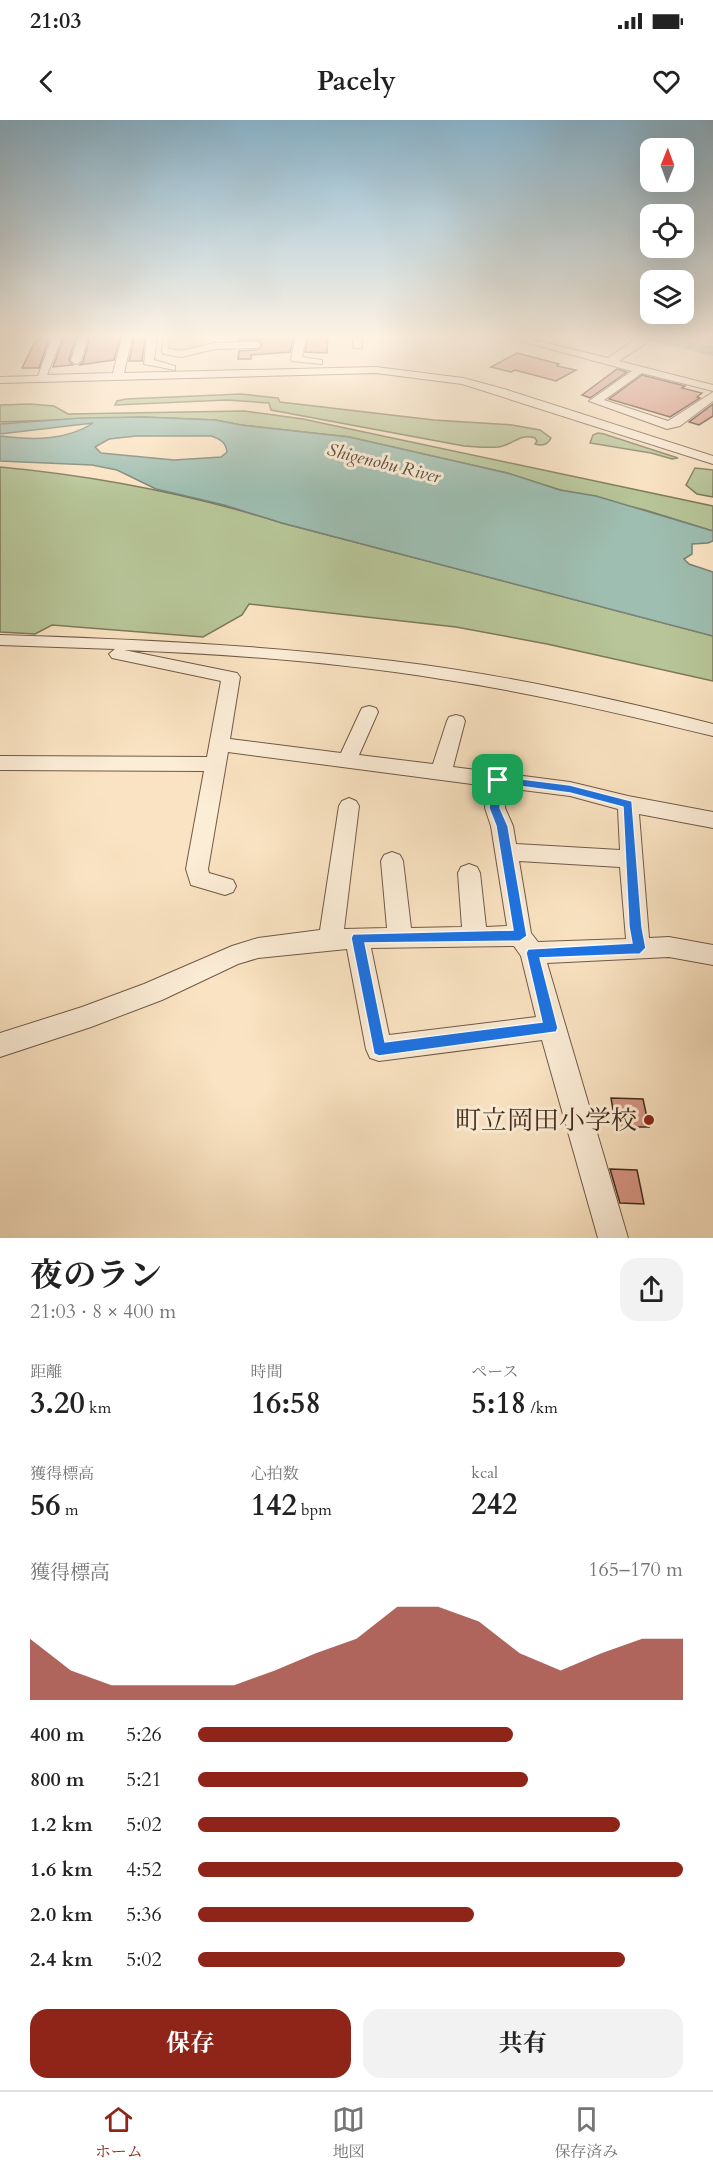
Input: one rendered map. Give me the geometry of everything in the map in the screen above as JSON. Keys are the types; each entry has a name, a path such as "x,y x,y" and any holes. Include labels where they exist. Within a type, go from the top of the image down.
{"street":[{"path":"492,389 713,460"},
{"path":"507,389 713,454"},
{"path":"613,389 596,401 667,425 676,423 713,394"},
{"path":"4,642 96,644 264,654 421,670 591,700 713,730"},
{"path":"96,644 101,650 231,677 197,869 199,879 225,886"},
{"path":"347,760 369,712"},
{"path":"441,772 456,721"},
{"path":"219,744 570,789 628,804 713,820"},
{"path":"0,763 215,765"},
{"path":"498,780 495,808 502,826 526,944 613,1238"},
{"path":"628,804 635,927 640,948"},
{"path":"331,939 349,806"},
{"path":"506,852 630,859"},
{"path":"392,861 400,936"},
{"path":"469,873 475,935"},
{"path":"0,1045 82,1019 153,992 232,956 258,948 331,939 475,935 526,944 669,947 713,955"},
{"path":"357,938 379,1049 551,1028"}],"green space":[{"path":"241,394 278,398 280,402 434,420 512,425 540,430 551,438 542,445 535,444 537,441 535,438 525,437 499,447 473,447 271,410 269,403 227,400 115,405 117,401 126,399"},
{"path":"0,405 54,406 68,414 244,411 303,419 713,506 713,531 645,510 560,490 507,473 349,437 215,420 143,417 0,422"},
{"path":"598,433 678,458 672,459 651,453 590,443 593,435"},
{"path":"0,467 108,481 213,503 713,636 713,681 547,644 456,627 249,604 242,615 203,637 52,625 35,634 0,632"},
{"path":"695,468 713,470 713,497 697,494 686,485"}],"water":[{"name":"Shigenobu River","path":"143,417 215,420 349,437 507,473 560,490 596,496 713,531 713,541 692,544 692,554 684,559 689,564 713,572 713,636 282,523 224,505 156,489 117,470 92,465 0,461 0,436 48,438 72,433 93,423 0,434 0,424 81,418","holes":["136,436 211,436 224,443 227,452 221,457 174,460 101,453 95,447 109,439"]}],"building":[{"path":"590,389 603,389 590,398 582,395"},
{"path":"623,389 687,389 702,393 697,397 700,398 670,417 609,399"},
{"path":"713,404 713,416 699,425 689,422"},
{"path":"611,1098 643,1099 649,1127 616,1127"},
{"path":"610,1169 637,1170 644,1204 620,1203"}],"place":[{"name":"町立岡田小学校","path":"649,1120"}],"route":[{"path":"498,780 570,789 628,804 635,927 640,948 532,953 551,1028 379,1049 357,938 520,936 502,826 495,808 498,780"}]}
